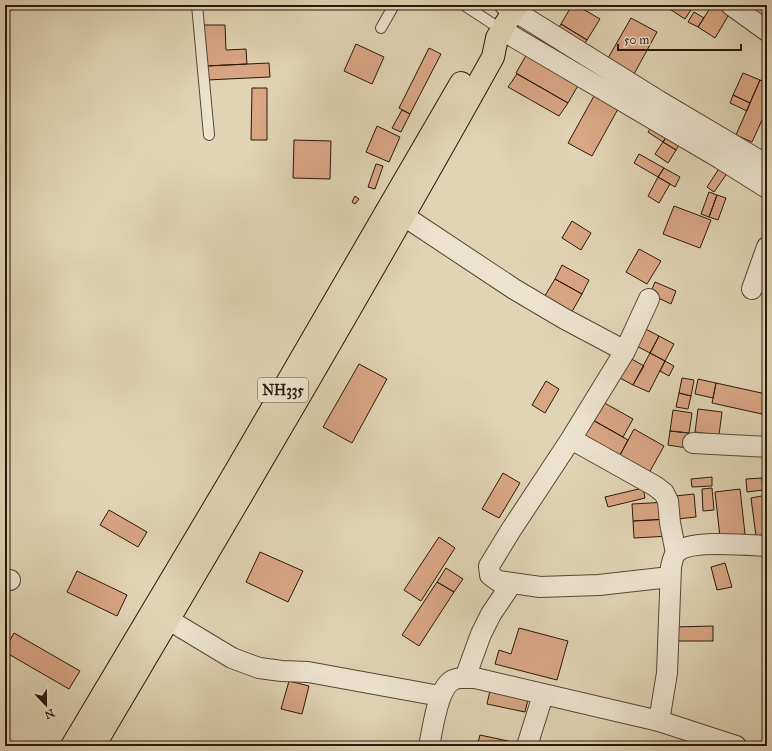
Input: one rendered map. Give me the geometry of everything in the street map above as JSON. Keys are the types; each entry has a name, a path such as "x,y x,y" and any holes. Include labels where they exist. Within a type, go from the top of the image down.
{"highway":[{"name":"NH335","path":"94,746 328,349 404,216 493,57 500,34 512,7"},
{"name":"NH335","path":"72,746 234,474 481,50 500,34"}],"street":[{"path":"731,5 767,31"},
{"path":"512,7 659,101 767,165"},
{"path":"500,34 714,155 767,188"},
{"path":"404,216 514,289 563,318 625,351"},
{"path":"752,289 767,247"},
{"path":"649,299 625,351 571,439 511,530 490,566 490,575 498,581 540,587 600,584 670,577"},
{"path":"571,439 655,486 664,493 668,501 670,528 676,553"},
{"path":"693,443 767,447"},
{"path":"659,721 667,673 670,567 676,553 685,546 702,544 767,546"},
{"path":"465,678 481,634 491,614 512,584"},
{"path":"168,620 232,658 259,668 308,672 440,696"},
{"path":"429,746 440,696 446,686 453,680 475,678 542,695 659,721 736,746"},
{"path":"527,746 542,695"}],"lane":[{"path":"197,5 209,134"},
{"path":"381,28 394,5"},
{"path":"464,5 500,34"}],"building":[{"path":"572,5 576,5 600,19 587,40 561,24"},
{"path":"670,5 694,5 685,19 668,8"},
{"path":"712,5 720,5 731,11 715,38 698,27"},
{"path":"694,12 704,18 698,27 688,22"},
{"path":"631,18 657,32 634,74 607,60"},
{"path":"561,24 587,40 582,48 556,32"},
{"path":"204,25 225,25 226,50 246,49 247,64 206,66"},
{"path":"356,44 384,57 372,84 344,71"},
{"path":"429,48 441,54 410,114 399,108"},
{"path":"528,52 580,82 568,103 516,73"},
{"path":"269,63 270,77 207,80 206,66"},
{"path":"743,73 760,80 750,103 733,95"},
{"path":"517,74 568,103 559,116 508,87"},
{"path":"760,80 767,83 767,109 752,142 736,135"},
{"path":"252,88 267,88 267,140 251,140"},
{"path":"733,95 750,103 747,111 730,103"},
{"path":"594,96 618,109 592,156 568,143"},
{"path":"402,110 410,114 401,132 392,128"},
{"path":"655,121 670,131 663,142 648,132"},
{"path":"377,126 400,137 389,162 366,152"},
{"path":"670,131 683,139 676,150 663,142"},
{"path":"294,140 331,141 330,179 293,178"},
{"path":"663,142 676,150 668,163 655,154"},
{"path":"639,154 664,168 658,177 634,163"},
{"path":"376,164 383,166 375,189 368,187"},
{"path":"720,167 728,172 714,192 707,187"},
{"path":"664,168 680,177 675,187 658,177"},
{"path":"658,177 670,184 659,203 648,196"},
{"path":"709,192 717,195 709,217 701,214"},
{"path":"717,195 726,198 718,220 709,217"},
{"path":"355,196 359,199 355,204 352,202"},
{"path":"674,206 711,220 700,248 663,234"},
{"path":"572,221 591,233 581,250 562,238"},
{"path":"639,249 661,261 647,284 626,272"},
{"path":"562,265 589,280 582,294 555,279"},
{"path":"555,279 582,294 570,315 543,299"},
{"path":"655,282 676,291 671,304 650,294"},
{"path":"642,327 659,336 650,353 633,344"},
{"path":"659,336 674,344 665,361 650,353"},
{"path":"650,353 665,361 649,392 633,385"},
{"path":"628,357 644,366 633,385 618,377"},
{"path":"665,361 674,366 669,376 660,371"},
{"path":"359,364 387,379 352,443 323,427"},
{"path":"682,378 694,380 691,396 679,393"},
{"path":"698,379 716,383 713,398 695,394"},
{"path":"546,381 559,389 545,413 532,405"},
{"path":"716,383 766,394 762,414 712,403"},
{"path":"679,393 691,396 688,409 676,407"},
{"path":"601,401 633,419 623,437 591,419"},
{"path":"698,409 722,412 719,435 695,432"},
{"path":"673,410 692,413 689,433 670,431"},
{"path":"591,419 628,440 619,457 581,436"},
{"path":"634,429 664,446 649,473 619,457"},
{"path":"670,431 689,433 687,448 668,445"},
{"path":"503,473 520,483 499,518 482,509"},
{"path":"712,477 712,486 692,487 691,479"},
{"path":"762,478 763,490 747,492 746,479"},
{"path":"762,478 767,478 767,490 763,490"},
{"path":"643,488 645,498 608,507 605,497"},
{"path":"712,488 714,510 703,511 702,489"},
{"path":"740,489 745,534 720,537 715,492"},
{"path":"694,494 696,517 677,519 675,496"},
{"path":"767,495 767,534 756,536 751,498"},
{"path":"668,502 668,519 633,521 632,504"},
{"path":"109,510 147,532 138,547 100,525"},
{"path":"668,519 670,536 634,538 633,521"},
{"path":"439,537 455,548 421,601 404,590"},
{"path":"260,552 303,571 288,602 246,582"},
{"path":"725,563 732,587 717,590 711,567"},
{"path":"446,568 463,579 454,592 437,582"},
{"path":"77,571 127,595 117,616 67,592"},
{"path":"437,582 454,592 419,646 402,635"},
{"path":"713,626 713,641 674,641 674,627"},
{"path":"519,628 568,641 557,680 495,664 499,650 511,654"},
{"path":"14,633 80,671 69,689 5,652 5,649"},
{"path":"289,681 309,686 302,714 281,709"},
{"path":"491,686 529,695 525,712 487,704"},
{"path":"480,735 517,743 517,746 477,746"}]}
